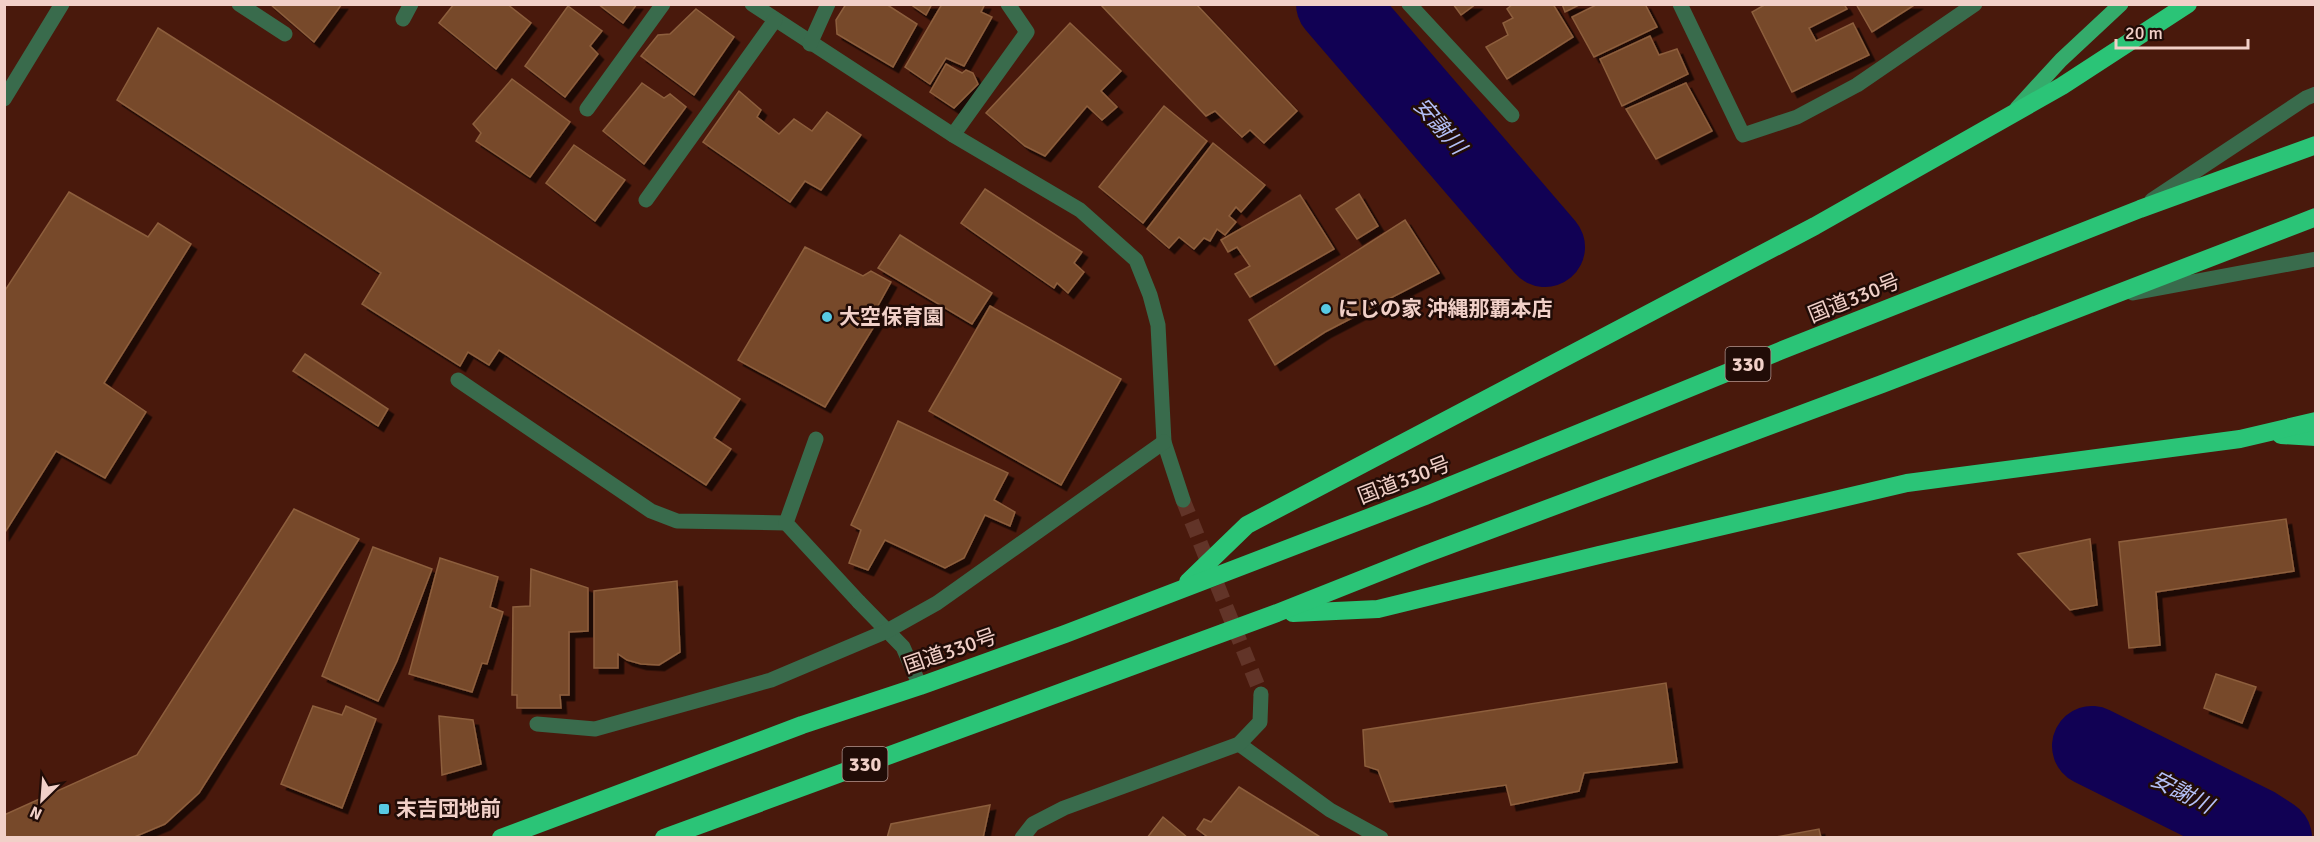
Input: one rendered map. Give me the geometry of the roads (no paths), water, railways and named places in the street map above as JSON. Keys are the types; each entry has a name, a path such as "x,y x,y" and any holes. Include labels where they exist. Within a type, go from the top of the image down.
{"highway":[{"path":"1182,588 1247,525 1805,232 2062,86 2188,4"},
{"name":"国道330号","path":"501,837 802,725 1065,634 1425,496 1780,351 2140,208 2316,145"},
{"name":"330","path":"664,837 1277,613 1424,555 1882,384 2316,217"},
{"path":"2240,439 2316,421"},
{"path":"1277,613 1378,609 1907,483 2240,439 2283,435 2316,437"}],"main road":[{"path":"2011,115 2061,60 2121,4"}],"street":[{"path":"4,99 62,4"},
{"path":"239,4 285,34"},
{"path":"402,20 411,4"},
{"path":"587,109 663,4"},
{"path":"752,4 810,44 953,135 1080,210 1136,260 1150,295 1158,325 1164,442 1184,500"},
{"path":"810,44 828,4"},
{"path":"953,135 1027,32 1008,4"},
{"path":"1409,4 1512,115"},
{"path":"1680,4 1743,135 1797,117 1857,85 1975,4"},
{"path":"646,200 775,20"},
{"path":"2140,208 2311,96"},
{"path":"2099,299 2316,259"},
{"path":"458,380 651,511 677,521 786,523 858,602 903,647 920,686"},
{"path":"786,523 816,439"},
{"path":"537,724 595,729 771,680 887,631 937,603 1164,442"},
{"path":"1022,837 1033,825 1064,808 1239,744 1260,722 1260,694"},
{"path":"1239,744 1330,810 1381,837"}],"waterway":[{"name":"安謝川","path":"1336,4 1545,247"},
{"name":"安謝川","path":"2092,746 2255,827 2272,838"}],"tunnel":[{"path":"1183,500 1261,694"}],"place":[{"name":"にじの家 沖縄那覇本店","path":"1326,309"},
{"name":"大空保育園","path":"827,317"},
{"name":"末吉団地前","path":"384,809"}]}
